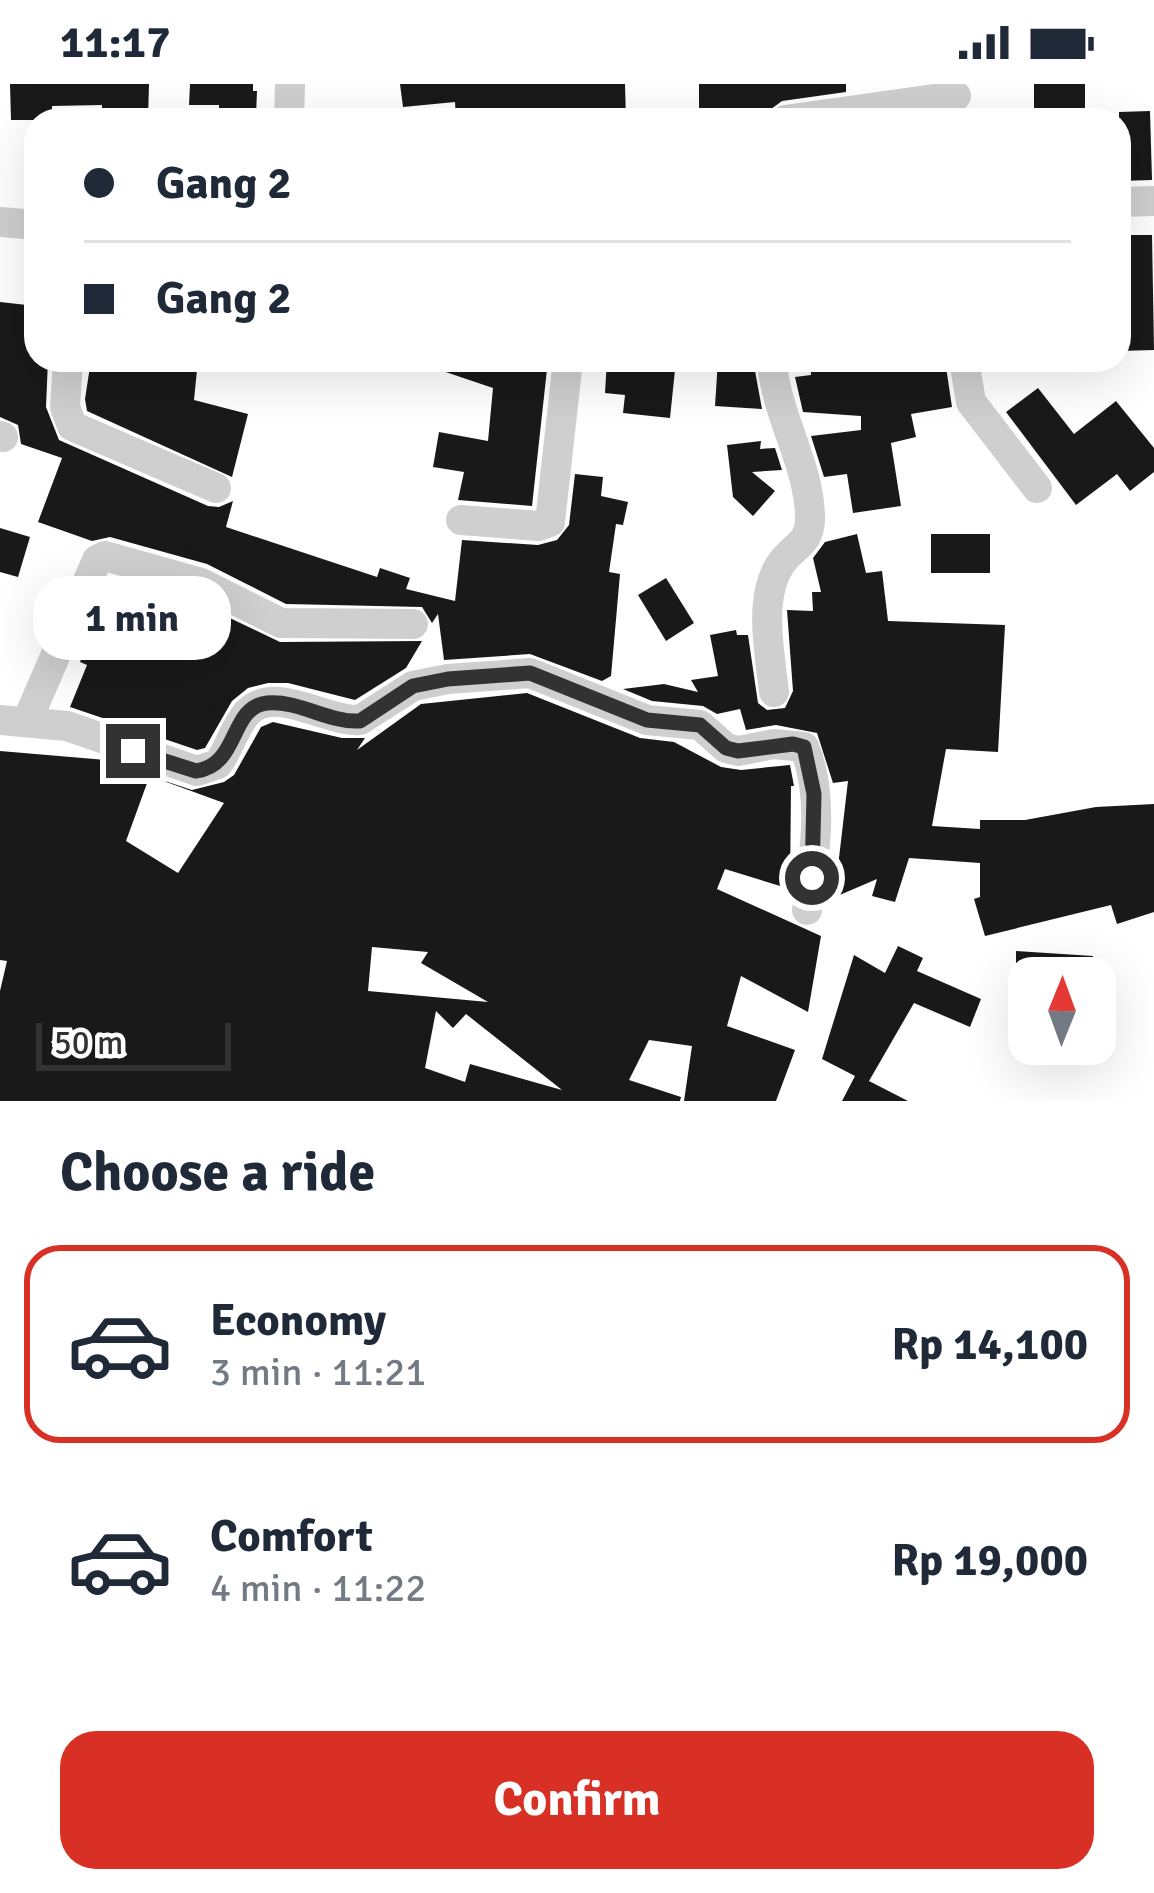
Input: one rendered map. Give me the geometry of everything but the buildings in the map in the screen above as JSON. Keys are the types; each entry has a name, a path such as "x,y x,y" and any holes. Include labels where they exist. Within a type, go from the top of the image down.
{"street":[{"path":"887,108 956,100"},
{"path":"67,372 64,407 72,426 216,488"},
{"path":"461,520 539,526 550,521 567,372"},
{"path":"773,372 807,491 808,535 780,565 769,602 774,692"},
{"path":"966,372 971,401 1036,488"},
{"path":"413,623 280,623 201,584 105,556 93,568 14,721 67,726 196,771 218,764 248,712 267,703 360,721 413,686 530,673 647,720 700,725 726,748 804,747 814,794 807,910"}],"route":[{"path":"133,751 196,771 207,770 226,753 248,712 267,703 360,721 413,686 530,673 647,720 700,725 726,748 804,747 814,794 812,878"}]}
